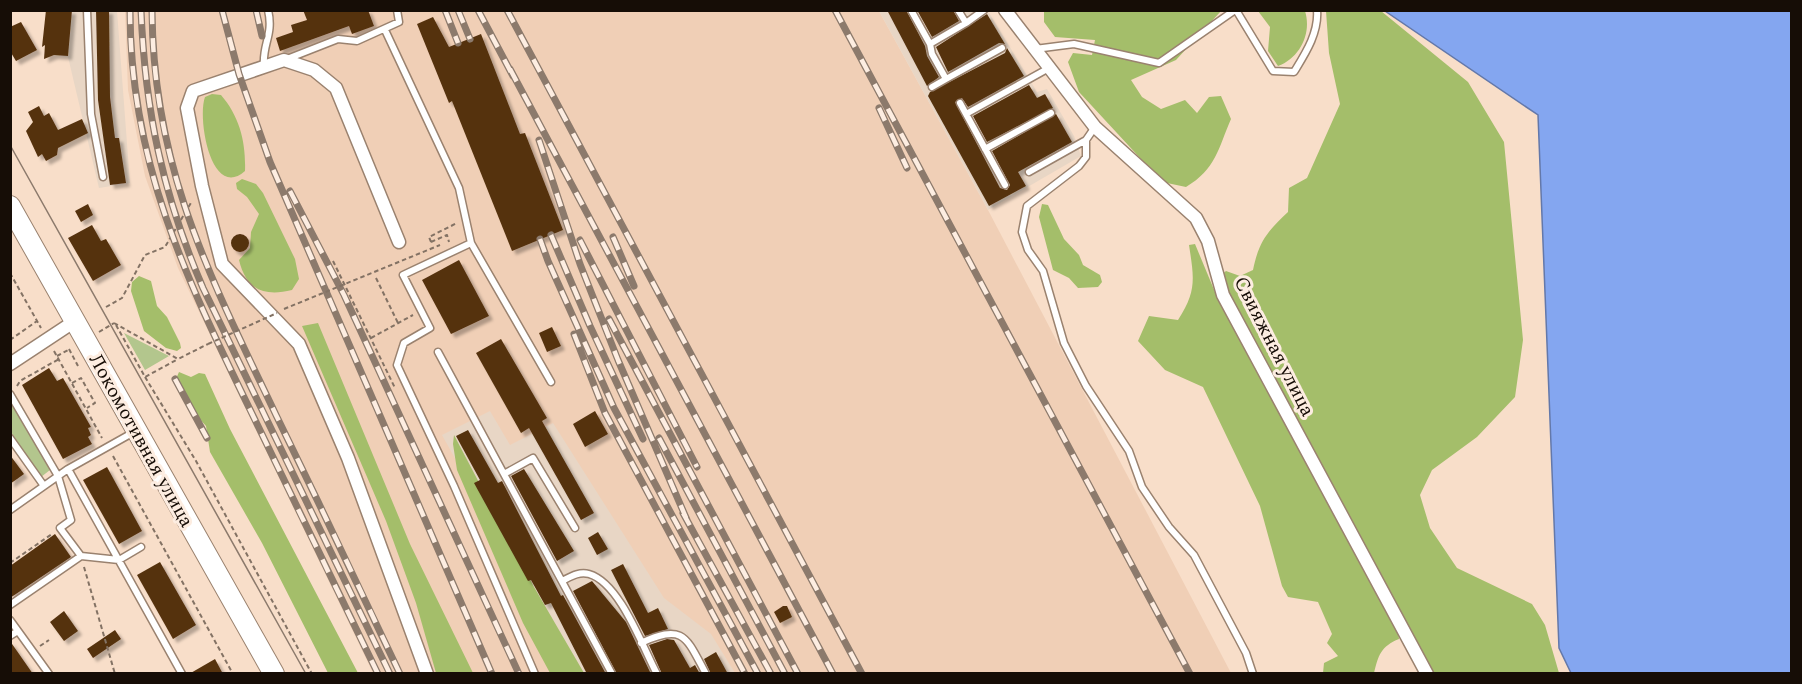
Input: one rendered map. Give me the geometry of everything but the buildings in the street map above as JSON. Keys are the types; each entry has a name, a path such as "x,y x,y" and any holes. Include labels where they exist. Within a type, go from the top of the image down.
{"main road":[{"name":"Локомотивная улица","path":"10,206 273,674"}],"street":[{"name":"Свияжная улица","path":"1005,10 1095,127 1196,218 1208,241 1223,296 1427,674"},
{"path":"399,242 336,88 314,70 284,60 193,91 187,108 202,186 222,264 299,344 309,363 348,458 427,674"},
{"path":"12,360 75,321"}],"lane":[{"path":"87,10 91,114 103,177"},
{"path":"264,66 263,54 272,25 268,10"},
{"path":"284,60 338,39 357,41 385,30 399,22 397,10"},
{"path":"910,10 930,44 932,54 946,79"},
{"path":"958,10 966,23"},
{"path":"930,44 984,10"},
{"path":"1034,49 1074,44 1159,63 1236,10 1274,71 1294,72 1308,50 1318,19 1317,10"},
{"path":"385,30 459,188 471,243 551,382"},
{"path":"932,87 1002,48"},
{"path":"966,114 1049,68"},
{"path":"960,103 1005,185"},
{"path":"985,149 1051,113"},
{"path":"1029,172 1086,140 1095,127"},
{"path":"1086,140 1086,157 1079,166 1027,206 1022,232 1028,250 1043,271 1064,343 1086,386 1129,451 1142,488 1169,527 1194,555 1246,653 1253,674"},
{"path":"471,243 403,275 430,328 404,343 397,365 454,486 535,674"},
{"path":"438,352 612,674"},
{"path":"10,394 58,476 71,520 60,528 81,556"},
{"path":"10,510 68,469 137,431"},
{"path":"10,438 44,486"},
{"path":"504,474 533,458 575,528"},
{"path":"68,469 182,674"},
{"path":"10,605 81,556 119,560 141,547"},
{"path":"562,581 577,573 588,573 603,581 613,590 657,674"},
{"path":"10,620 49,674"},
{"path":"10,636 18,631"},
{"path":"641,643 663,633 676,633 688,641 706,674"}],"path":[{"path":"106,307 122,298 145,255 165,247 202,186"},
{"path":"284,309 449,242 447,236 431,242 429,237 466,219"},
{"path":"333,261 394,388"},
{"path":"10,273 233,674"},
{"path":"375,278 398,323"},
{"path":"370,338 421,310"},
{"path":"145,377 185,355 277,313"},
{"path":"10,340 38,321"},
{"path":"114,323 178,359"},
{"path":"99,332 114,323"},
{"path":"114,323 196,461 312,674"},
{"path":"18,390 20,381 70,348 78,366"},
{"path":"72,383 81,378 95,404 86,409"},
{"path":"10,563 60,528"},
{"path":"81,556 115,674"}],"shaded area":[{"path":"58,11 117,11 130,183 99,188 68,57 54,55"},
{"path":"125,11 879,11 988,210 1231,673 373,673 178,268 145,176 128,90"},
{"path":"879,11 988,11 1037,92 1047,89 1074,136 1081,156 988,210"},
{"path":"490,411 510,445 553,423 664,598 711,634 735,673 574,673 442,435"}],"green space":[{"path":"1044,11 1221,11 1176,60 1131,80 1142,97 1161,109 1185,100 1197,113 1209,97 1221,96 1231,119 1215,157 1204,173 1186,187 1167,183 1141,159 1079,92 1068,62 1073,53 1092,55 1095,40 1055,37 1044,22"},
{"path":"1258,11 1305,11 1307,28 1302,44 1292,57 1278,66 1268,51 1270,27"},
{"path":"1326,11 1381,11 1468,82 1504,142 1523,340 1515,397 1477,437 1432,470 1420,495 1430,528 1457,568 1532,604 1545,625 1559,673 1433,673 1336,498 1219,277 1226,271 1240,276 1253,270 1265,238 1288,212 1289,188 1307,178 1340,104 1329,53"},
{"path":"212,94 221,95 228,103 243,140 245,171 233,177 223,175 215,166 205,138 203,107 205,97"},
{"path":"242,179 256,184 263,193 295,259 299,279 292,290 264,291 251,284 242,270 239,260 250,248 251,232 259,214 247,197 237,189 236,183"},
{"path":"1042,204 1048,205 1064,239 1079,255 1083,265 1100,275 1102,282 1098,287 1078,288 1069,278 1053,270 1039,217"},
{"path":"1195,244 1215,292 1398,631 1399,639 1381,652 1374,673 1323,673 1324,663 1338,656 1327,643 1332,634 1318,602 1288,597 1282,586 1260,506 1203,387 1165,370 1138,341 1149,316 1178,320 1184,310 1193,284 1189,245"},
{"path":"139,276 151,281 157,306 167,317 180,343 181,348 177,351 166,348 144,331 131,291 132,282"},
{"path":"318,323 410,544 473,673 436,673 416,603 386,521 302,326"},
{"path":"124,333 169,356 145,370"},
{"path":"179,372 191,377 199,373 205,374 230,429 358,673 328,673 262,543 210,452 206,426 187,405 175,381"},
{"path":"10,401 50,470 41,477 11,432"},
{"path":"454,435 534,587 584,673 550,673 523,623 457,470"}],"water":[{"path":"1385,11 1791,11 1791,673 1571,673 1559,648 1538,115"}],"tram line":[{"path":"10,145 306,674"}],"railway":[{"path":"130,10 133,67 140,122 168,225 187,274 232,373 378,674"},
{"path":"141,10 147,83 158,152 189,254 203,288 390,674"},
{"path":"152,10 155,68 163,121 174,172 190,220 229,316 400,674"},
{"path":"222,10 239,74 270,162 492,674"},
{"path":"256,10 262,36"},
{"path":"445,10 458,43"},
{"path":"458,10 470,39"},
{"path":"478,10 513,76"},
{"path":"507,10 862,674"},
{"path":"835,10 1190,674"},
{"path":"510,69 833,674"},
{"path":"879,108 907,168"},
{"path":"539,140 580,264 618,360 687,520"},
{"path":"290,191 344,295 519,674"},
{"path":"551,235 590,326 643,439"},
{"path":"613,237 634,286"},
{"path":"540,239 614,408 758,674"},
{"path":"580,240 697,467"},
{"path":"609,319 798,674"},
{"path":"574,334 605,413 745,674"},
{"path":"175,379 207,438"},
{"path":"659,438 785,674"},
{"path":"683,513 771,674"}]}
